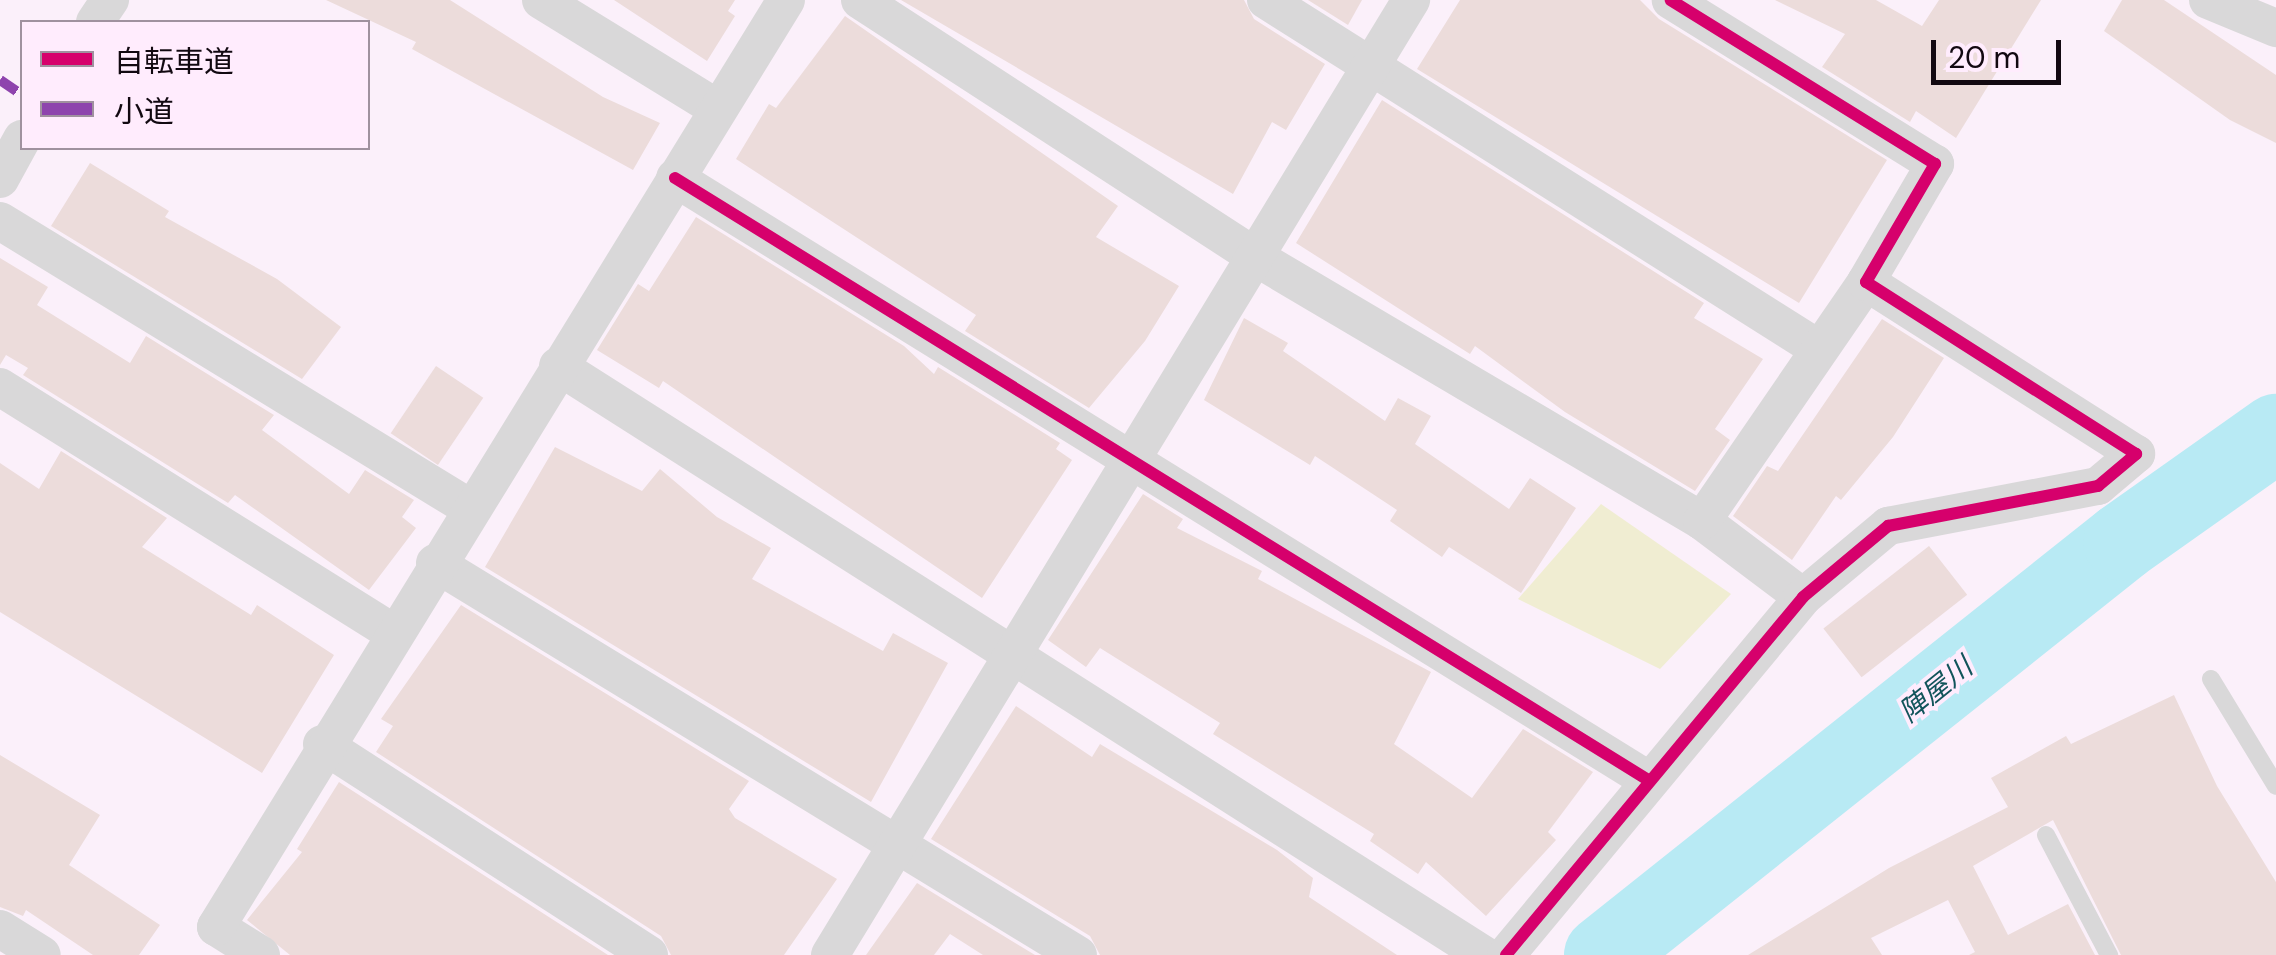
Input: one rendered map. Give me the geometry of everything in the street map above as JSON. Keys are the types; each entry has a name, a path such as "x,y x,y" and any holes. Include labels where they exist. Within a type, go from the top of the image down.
{"street":[{"path":"541,0 718,110"},
{"path":"261,955 209,942 322,744 786,0"},
{"path":"860,0 1255,257 1702,521 1804,598"},
{"path":"1266,0 1820,349"},
{"path":"830,955 1411,0"},
{"path":"1671,0 1936,164 1866,282 1702,521"},
{"path":"2208,0 2276,28"},
{"path":"0,179 20,142"},
{"path":"675,178 1650,781"},
{"path":"0,221 470,508"},
{"path":"1506,955 1804,598 1888,526 2098,486 2136,454 1866,282"},
{"path":"558,366 1484,955"},
{"path":"0,387 392,632"},
{"path":"435,563 1078,955"},
{"path":"322,744 650,955"},
{"path":"0,929 42,955"}],"lane":[{"path":"2211,679 2276,786"},
{"path":"2046,835 2109,955"}],"shaded area":[{"path":"1601,504 1731,594 1660,669 1518,599"}],"building":[{"path":"326,0 450,0 603,97 660,123 633,170 412,49 416,42"},
{"path":"614,0 735,0 728,11 735,16 707,61"},
{"path":"901,0 1244,0 1254,19 1325,64 1286,130 1272,122 1233,194"},
{"path":"1308,0 1362,0 1348,25"},
{"path":"1460,0 1640,0 1659,19 1887,160 1799,303 1417,69"},
{"path":"1775,0 1876,0 1922,26 1939,0 2041,0 1956,138 1916,111 1910,122 1822,67 1845,34"},
{"path":"2122,0 2164,0 2276,75 2276,143 2230,120 2104,31"},
{"path":"845,16 1118,206 1096,237 1179,286 1145,341 1089,408 965,331 976,315 736,159 769,104 776,108"},
{"path":"1382,100 1704,303 1694,318 1763,359 1715,429 1730,440 1695,491 1565,412 1475,346 1470,354 1296,243"},
{"path":"90,163 169,211 165,217 277,279 341,327 302,379 51,226"},
{"path":"696,217 904,346 934,374 938,367 1060,443 1056,449 1072,460 982,598 663,381 659,388 597,350 638,284 649,291"},
{"path":"0,258 48,287 37,305 130,363 146,336 274,415 262,430 349,494 365,470 414,500 402,517 416,528 369,590 235,495 228,503 23,375 28,368 6,355 0,365"},
{"path":"1244,318 1288,343 1283,351 1385,421 1398,398 1431,416 1415,444 1509,509 1530,478 1576,508 1521,593 1449,547 1442,557 1390,521 1397,510 1315,456 1310,465 1204,400"},
{"path":"1882,319 1944,358 1893,437 1841,500 1836,496 1792,560 1733,516 1767,466 1778,471"},
{"path":"436,366 483,398 438,465 391,433"},
{"path":"555,447 642,491 660,469 717,517 771,548 752,579 883,651 893,633 948,663 871,802 485,567"},
{"path":"61,451 167,518 142,547 251,615 257,605 334,655 262,773 0,612 0,463 39,489"},
{"path":"1143,494 1183,519 1177,528 1262,571 1258,579 1431,672 1394,744 1472,798 1523,729 1593,772 1548,832 1556,840 1486,916 1426,862 1418,874 1370,841 1374,834 1213,734 1220,723 1100,648 1086,667 1048,640"},
{"path":"1929,546 1967,595 1862,677 1823,628"},
{"path":"461,605 749,781 729,809 735,818 837,879 784,955 671,955 661,936 376,752 393,726 381,719"},
{"path":"2174,695 2217,786 2276,882 2276,955 2121,955 2053,820 1973,866 2008,935 2068,904 2095,955 1969,955 1975,952 1948,900 1871,938 1882,955 1748,955 1889,868 2008,807 1991,778 2066,736 2071,744"},
{"path":"1016,706 1092,757 1100,744 1277,850 1313,878 1309,897 1397,955 1100,955 1090,936 931,839"},
{"path":"0,755 100,815 69,865 160,925 139,955 93,955 26,910 23,916 0,907"},
{"path":"339,782 608,955 290,955 247,920 302,852 297,849"},
{"path":"917,883 1035,955 983,955 950,934 934,955 866,955"}],"waterway":[{"name":"陣屋川","path":"1603,955 2122,542 2276,433"}],"marked path":[{"path":"0,80 20,94"}],"cycle path":[{"path":"1506,955 1803,597 1888,526 2098,486 2136,454 1866,282 1935,164 1671,0"},
{"path":"675,178 1650,781"}]}
